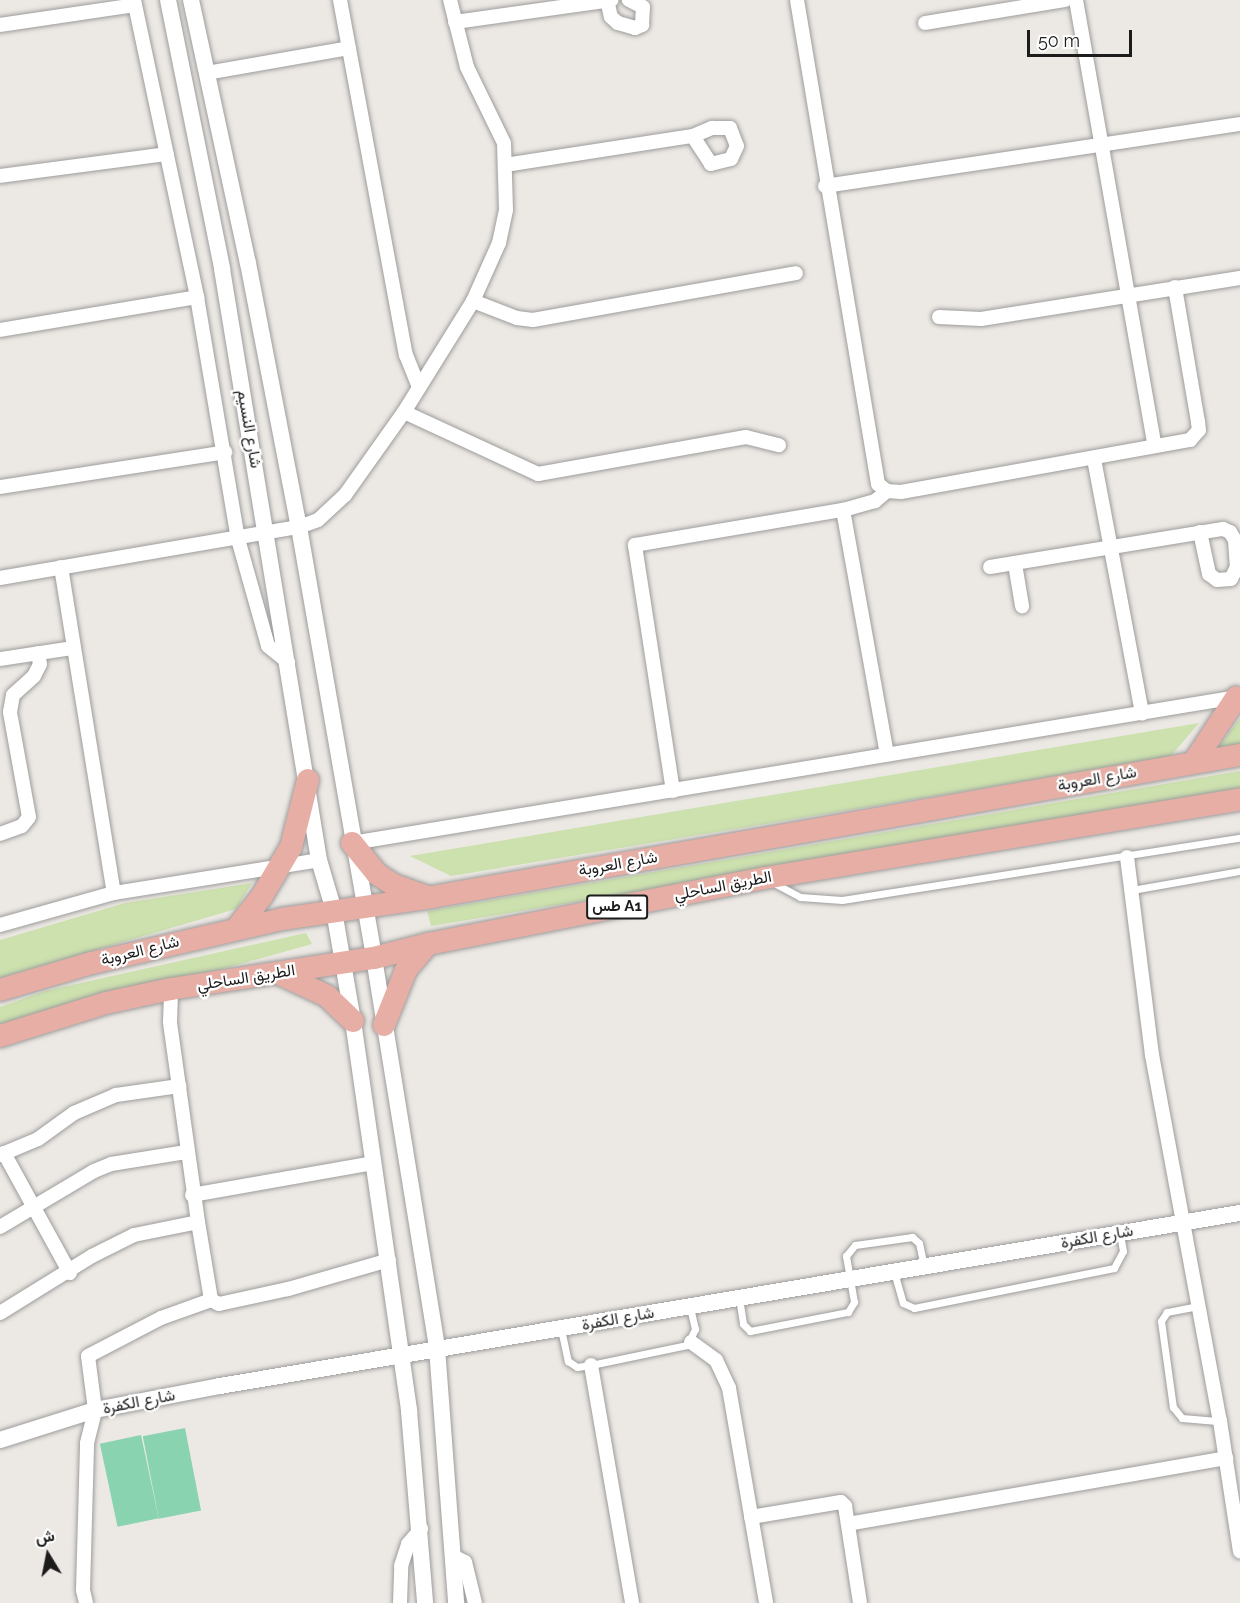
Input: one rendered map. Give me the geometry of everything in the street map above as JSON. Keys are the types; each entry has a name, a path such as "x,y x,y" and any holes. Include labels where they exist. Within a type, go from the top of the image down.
{"highway":[{"path":"1194,762 1238,698"},
{"name":"شارع العروبة","path":"0,990 92,963 237,928 432,897 1240,755"},
{"path":"237,928 281,866 297,831 308,780"},
{"name":"الطريق الساحلي","path":"0,1037 106,1003 171,989 374,958 428,944 765,878 1240,799"},
{"path":"352,843 370,867 394,885 432,897"},
{"path":"384,1025 401,979 428,944"},
{"path":"278,974 327,996 353,1021"}],"street":[{"name":"شارع النسيم","path":"168,0 222,269 308,780 318,860 334,911 353,1021 402,1353 421,1529 424,1603"},
{"name":"شارع النسيم","path":"191,0 299,527 352,843 374,958 437,1348 456,1603"},
{"path":"340,0 406,355 419,388"},
{"path":"0,578 299,527 318,520 345,495 404,412 473,301 499,243 506,210 504,143 467,67 450,0"},
{"path":"455,22 609,0 611,16 618,23 635,28 642,25 643,8 629,0"},
{"path":"797,0 873,474 878,484 887,491"},
{"path":"925,23 1065,0"},
{"path":"1076,0 1130,293 1155,447"},
{"path":"0,25 135,2 197,297 238,539 268,646 288,662"},
{"path":"207,73 349,48"},
{"path":"825,186 1240,124"},
{"path":"505,165 693,136"},
{"path":"0,176 167,154"},
{"path":"473,301 517,318 533,320 796,273"},
{"path":"939,317 981,319 1130,293 1240,278"},
{"path":"673,791 634,545 843,510 874,501 887,491 1094,459 1190,440 1199,430 1175,286"},
{"path":"0,330 197,297"},
{"path":"404,412 538,474 746,437 778,445"},
{"path":"0,487 225,452"},
{"path":"1094,459 1142,714"},
{"path":"843,510 887,754"},
{"path":"990,567 1200,532"},
{"path":"1015,564 1022,606"},
{"path":"61,567 114,893"},
{"path":"0,659 73,648"},
{"path":"0,834 21,826 29,817 10,712 12,695 34,676 40,664 38,653"},
{"path":"352,843 1238,698"},
{"path":"1127,857 1152,1055 1220,1421 1238,1524 1240,1551"},
{"path":"0,925 114,893 318,860"},
{"path":"171,989 171,1022 186,1152 211,1300"},
{"path":"69,1273 36,1209 2,1154 54,1131 74,1113 116,1095 179,1086"},
{"path":"0,1227 36,1209 111,1164 186,1152"},
{"path":"192,1195 374,1163"},
{"name":"شارع الكفرة","path":"0,1440 95,1410 402,1353 561,1329 1240,1213"},
{"path":"0,1313 69,1273 92,1256 134,1235 198,1222"},
{"path":"86,1603 83,1590 87,1443 95,1410 87,1368 88,1356 95,1349 161,1318 211,1300 219,1304 288,1289 389,1260"},
{"path":"691,1342 711,1354 724,1373 766,1603"},
{"path":"591,1365 632,1603"},
{"path":"848,1524 1226,1458"},
{"path":"751,1517 840,1502 845,1506 860,1603"},
{"path":"400,1603 401,1566 408,1544 421,1529"},
{"path":"453,1556 465,1562 475,1603"}],"lane":[{"path":"765,878 800,897 842,900 1240,838"},
{"path":"1132,890 1240,871"},
{"path":"894,1272 903,1303 914,1308 1114,1268 1123,1251 1120,1233"},
{"path":"739,1298 743,1324 750,1330 849,1312 854,1302 847,1252 865,1244 912,1237 919,1243 924,1267"},
{"path":"1198,1306 1167,1312 1161,1321 1173,1407 1182,1418 1220,1421"},
{"path":"561,1329 568,1361 577,1367 591,1365 682,1348 691,1342 695,1329 690,1307"}],"green space":[{"path":"1240,718 1240,744 1218,748"},
{"path":"1199,723 1170,757 451,876 410,856"},
{"path":"1240,771 1240,792 431,926 427,911"},
{"path":"252,883 236,909 0,978 0,940 125,903"},
{"path":"306,933 312,944 0,1031 0,1007 45,991"},
{"path":"185,1428 201,1510 159,1519 143,1436"},
{"path":"141,1435 159,1518 118,1527 100,1444"}]}
